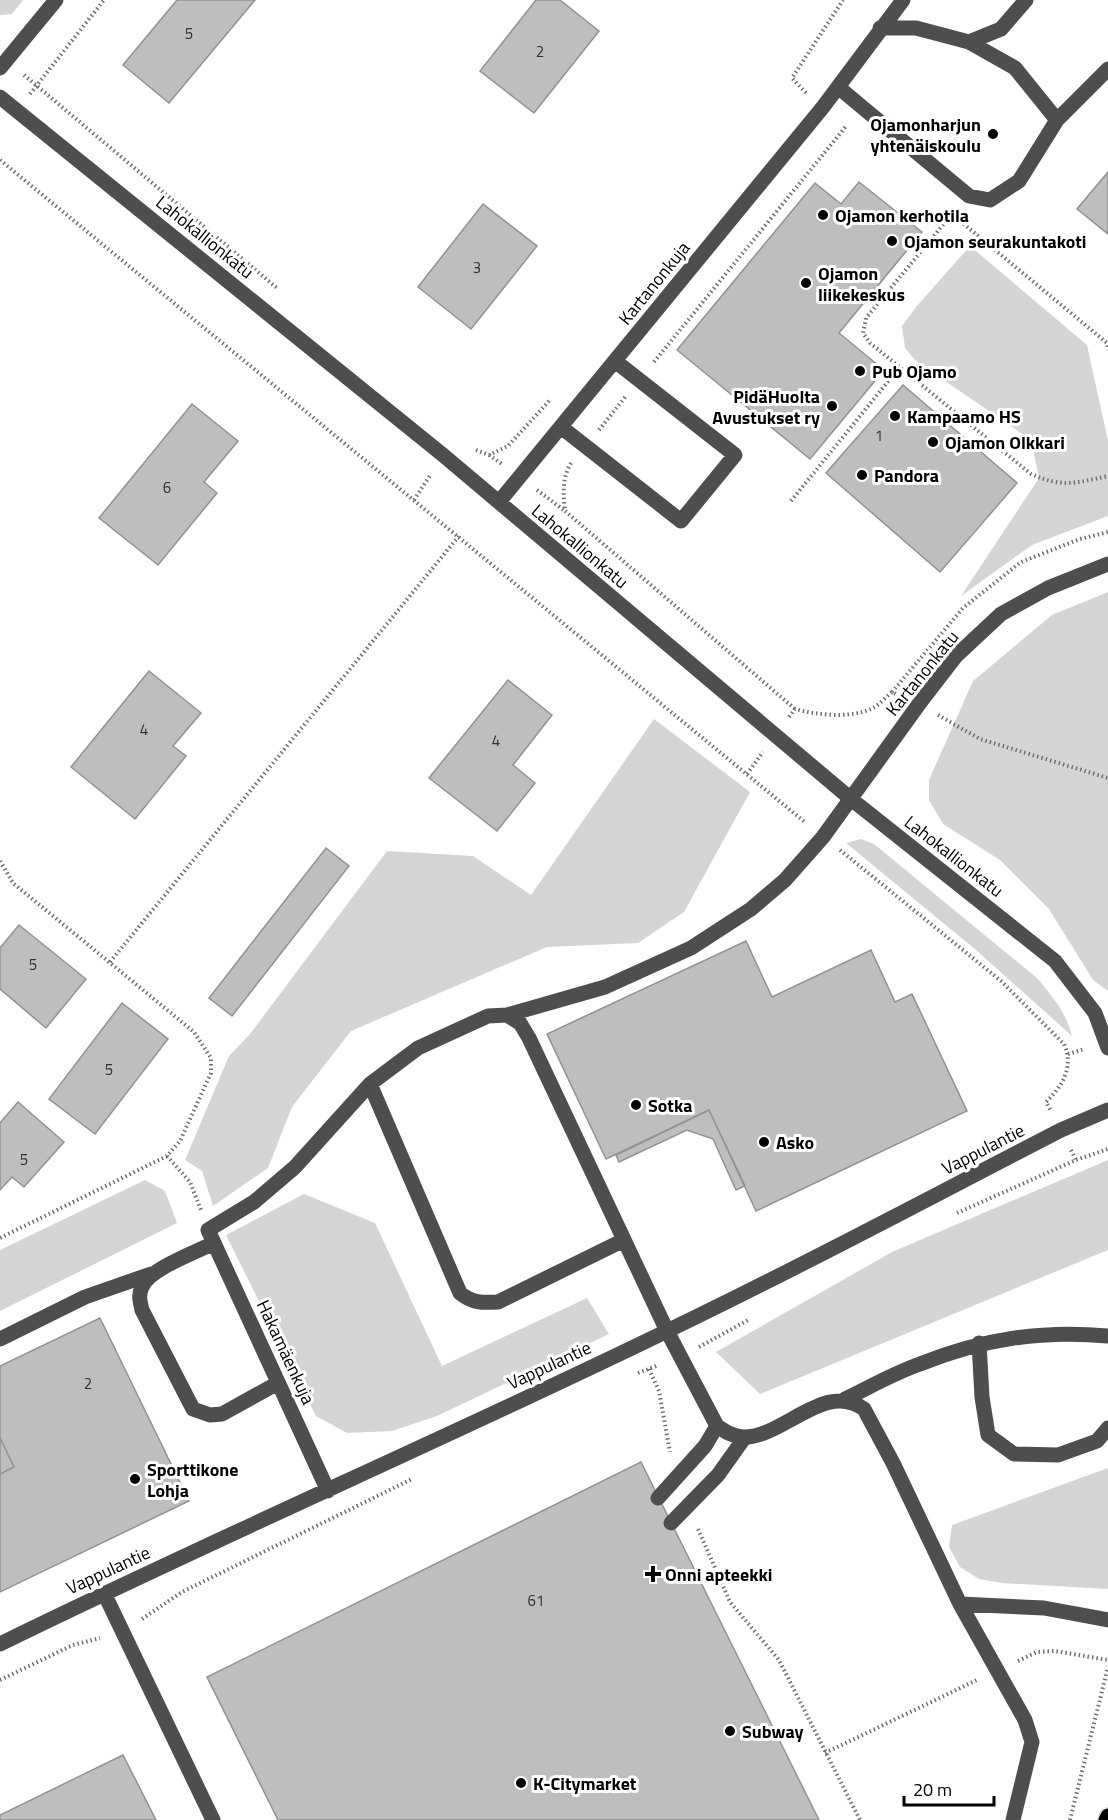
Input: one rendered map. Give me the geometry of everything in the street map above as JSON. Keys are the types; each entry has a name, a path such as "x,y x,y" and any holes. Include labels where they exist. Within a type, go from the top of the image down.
{"street":[{"path":"0,68 56,0"},
{"name":"Kartanonkuja","path":"499,502 823,107 903,0"},
{"path":"969,42 1001,29 1026,0"},
{"path":"880,28 915,28 969,42 1015,68 1057,120"},
{"path":"838,87 969,196 990,200 1019,181 1057,120 1108,69"},
{"name":"Lahokallionkatu","path":"0,97 425,440 850,800 1055,961 1095,1013 1108,1048"},
{"path":"561,427 681,521 735,455 615,361"},
{"name":"Kartanonkatu","path":"0,1339 85,1297 152,1274 211,1237 296,1167 370,1084 418,1048 488,1016 507,1016 605,987 691,948 751,909 785,880 823,837 918,704 957,656 1001,614 1048,588 1108,564"},
{"path":"507,1016 520,1023 529,1038 667,1331 717,1426 731,1435 745,1437 759,1434 831,1401 845,1399 918,1364 979,1343 1044,1333 1108,1336"},
{"path":"370,1084 460,1293 470,1301 498,1302 624,1240"},
{"name":"Vappulantie","path":"0,1644 104,1593 328,1491 667,1331 1061,1130 1108,1110"},
{"name":"Hakamäenkuja","path":"211,1237 328,1491"},
{"path":"152,1274 142,1284 139,1295 142,1310 193,1409 210,1415 222,1414 279,1383"},
{"path":"979,1343 982,1397 988,1435 1014,1454 1058,1455 1097,1441 1108,1428"},
{"path":"845,1399 864,1409 893,1463 960,1604 1025,1720 1032,1742 1012,1820"},
{"path":"658,1498 705,1446 717,1426"},
{"path":"671,1523 718,1475 745,1437"},
{"path":"104,1593 213,1820"},
{"path":"960,1604 1044,1608 1108,1620"}],"path":[{"path":"15,109 38,86 104,0"},
{"path":"810,96 792,78 843,0"},
{"path":"38,86 283,293"},
{"path":"823,107 855,132"},
{"path":"0,160 1001,981 1064,1044 1068,1054 1065,1077 1058,1091 1046,1102 1076,1160"},
{"path":"943,207 1107,343 1108,350"},
{"path":"952,214 866,318 862,333 899,368 1031,474 1049,482 1071,484 1108,476"},
{"path":"791,501 899,368"},
{"path":"110,962 459,536"},
{"path":"0,861 13,883 194,1032 211,1058 211,1073 180,1141 167,1156 0,1238"},
{"path":"167,1156 190,1182 211,1237"},
{"path":"649,1369 659,1391 676,1480"},
{"path":"688,1508 730,1602 779,1660 860,1820"},
{"path":"825,1753 1037,1652 1055,1651 1108,1660"},
{"path":"1070,1820 1108,1667"}],"shaded area":[{"path":"0,0 23,0 12,14 0,15"},
{"path":"970,246 1087,345 1108,441 1108,516 1032,545 961,596 1039,478 1031,440 916,361 905,348 902,326"},
{"path":"1108,592 1108,991 1093,980 1049,909 1000,860 943,824 929,800 929,780 973,681 1052,615"},
{"path":"654,719 750,792 684,912 638,943 547,947 351,1031 292,1107 268,1168 213,1206 202,1171 185,1160 229,1056 250,1034 387,851 473,856 531,895"},
{"path":"861,839 874,844 1037,978 1062,1012 1072,1036 976,950 846,843"},
{"path":"1108,1160 1108,1250 760,1394 716,1352 892,1252"},
{"path":"145,1180 165,1191 177,1223 0,1311 0,1250"},
{"path":"304,1194 375,1223 442,1366 587,1298 609,1334 437,1416 392,1431 347,1433 316,1416 226,1235"},
{"path":"1108,1468 1108,1589 1002,1583 979,1579 960,1567 949,1547 952,1525"}],"building":[{"path":"177,0 255,0 169,103 123,65"},
{"path":"536,0 560,0 599,31 534,113 480,71"},
{"path":"1108,172 1108,234 1077,209"},
{"name":"Ojamon liikekeskus","path":"859,182 922,232 839,333 884,370 810,459 677,350 815,183 841,204"},
{"path":"483,204 537,246 471,329 418,287"},
{"path":"903,385 1017,483 940,572 826,473"},
{"path":"192,404 238,441 204,482 217,493 158,565 99,518"},
{"path":"149,671 201,713 173,746 186,756 135,819 71,767"},
{"path":"508,680 552,715 513,765 535,783 497,831 429,778"},
{"path":"326,848 349,866 232,1016 209,998"},
{"path":"19,925 86,979 46,1028 0,989 0,948"},
{"path":"746,941 772,997 871,950 895,1002 912,994 967,1111 756,1211 709,1110 606,1159 547,1034"},
{"path":"122,1003 168,1039 95,1134 49,1099"},
{"path":"18,1102 64,1142 24,1187 12,1177 0,1190 0,1123"},
{"path":"709,1110 745,1186 736,1190 713,1139 687,1130 619,1162 616,1155"},
{"path":"100,1318 189,1501 0,1592 0,1474 14,1467 0,1438 0,1366"},
{"path":"0,1438 14,1467 0,1474"},
{"path":"641,1462 819,1820 278,1820 207,1677"},
{"path":"123,1755 156,1820 0,1820 0,1815"}],"place":[{"name":"Ojamonharjun yhtenäiskoulu","path":"993,134"},
{"name":"Ojamon kerhotila","path":"823,215"},
{"name":"Ojamon seurakuntakoti","path":"892,241"},
{"name":"Ojamon liikekeskus","path":"806,283"},
{"name":"Pub Ojamo","path":"860,371"},
{"name":"PidäHuolta Avustukset ry","path":"832,406"},
{"name":"Kampaamo HS","path":"895,416"},
{"name":"Ojamon Olkkari","path":"933,442"},
{"name":"Pandora","path":"862,475"},
{"name":"Sotka","path":"636,1105"},
{"name":"Asko","path":"764,1142"},
{"name":"Sporttikone Lohja","path":"135,1479"},
{"name":"Onni apteekki","path":"653,1574"},
{"name":"Subway","path":"730,1731"},
{"name":"K-Citymarket","path":"521,1783"}]}
